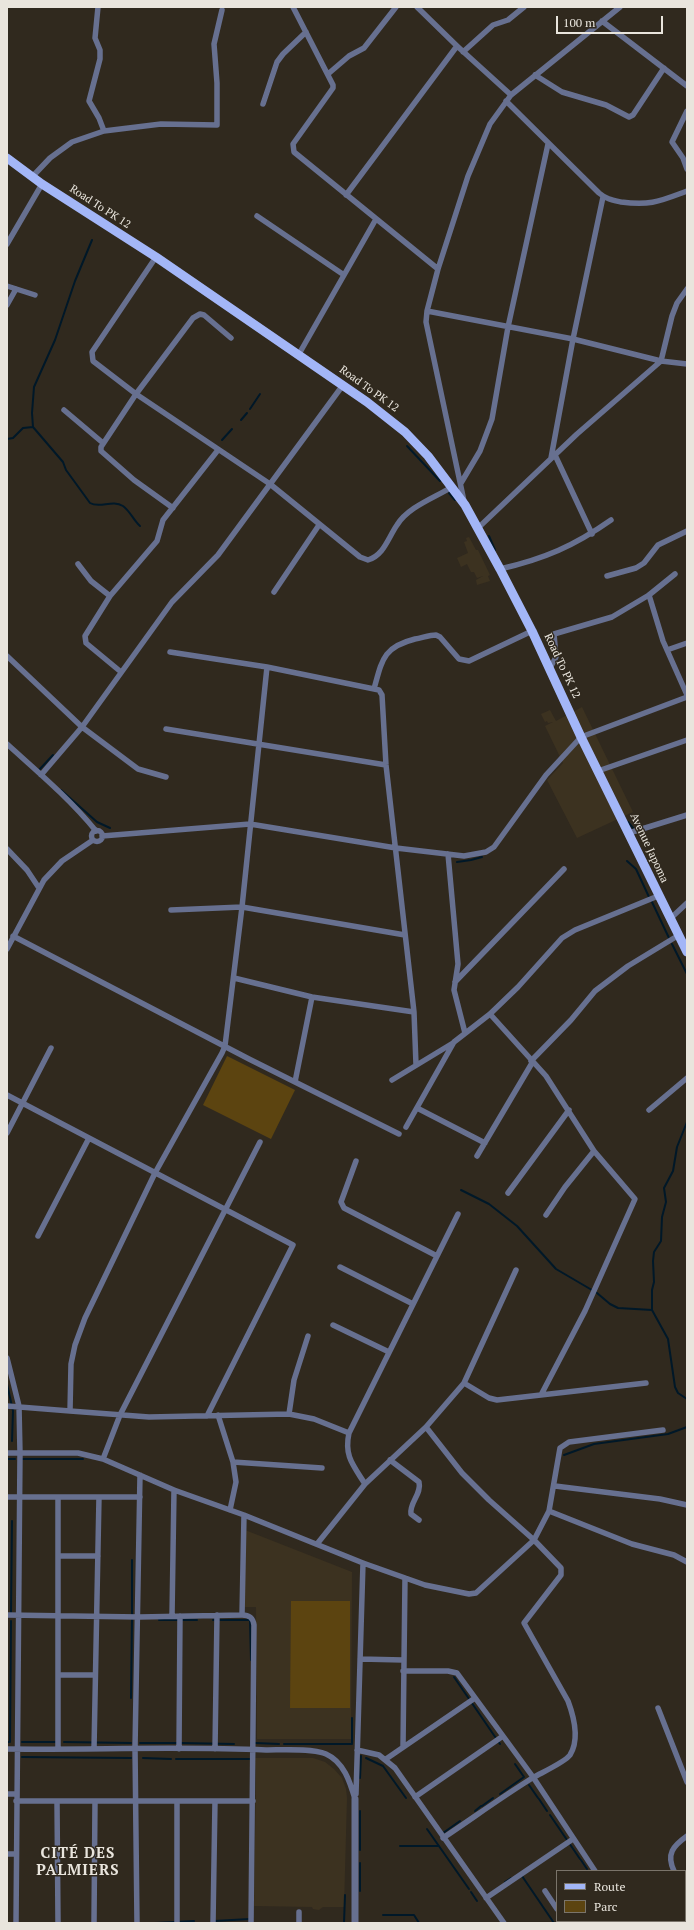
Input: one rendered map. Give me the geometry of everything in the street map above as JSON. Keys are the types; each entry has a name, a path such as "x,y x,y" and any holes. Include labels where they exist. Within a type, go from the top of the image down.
{"main road":[{"name":"Road To PK 12","path":"7,158 42,184 299,354 405,432 428,456 465,505 532,631 590,755"},
{"name":"Avenue Japoma","path":"590,755 629,833 658,896 687,952"}],"street":[{"path":"98,7 95,38 100,50 100,59 89,101 99,118 104,131"},
{"path":"293,7 333,85 332,92 292,144 292,149 346,195 438,269"},
{"path":"328,74 349,56 364,48 396,7"},
{"path":"463,52 492,25 508,20 524,7"},
{"path":"465,505 426,322 427,311 438,269 480,144 490,124 511,95 620,7"},
{"path":"419,8 463,52 511,95"},
{"path":"32,177 50,158 72,142 104,131 161,124 217,125 218,83 214,44 222,10"},
{"path":"602,21 687,86"},
{"path":"263,104 277,62 283,54 306,32"},
{"path":"346,195 457,46"},
{"path":"536,75 562,92 606,106 629,116 633,115 664,68"},
{"path":"506,101 603,197 609,200 644,205 658,202 687,191"},
{"path":"687,111 672,142 683,158 687,169"},
{"path":"461,483 480,451 492,419 508,327 548,144"},
{"path":"7,244 42,184"},
{"path":"592,534 553,456 573,339 603,197"},
{"path":"257,216 344,274"},
{"path":"299,354 376,219"},
{"path":"156,258 92,352 93,361 136,394 270,484 360,557 368,560 380,554 404,516 452,487"},
{"path":"7,286 35,295"},
{"path":"7,305 16,289"},
{"path":"478,528 553,456 661,361 672,316 677,303 687,289"},
{"path":"427,311 573,339 661,361 687,364"},
{"path":"173,508 134,480 101,451 101,446 136,394 196,315 204,315 231,338"},
{"path":"42,775 82,727 172,602 218,555 343,385"},
{"path":"64,410 104,443"},
{"path":"121,672 86,643 84,639 101,608 157,541 163,520 218,450"},
{"path":"500,569 538,559 568,546 592,534 611,520"},
{"path":"274,592 319,525"},
{"path":"607,576 636,568 644,563 658,545 687,531"},
{"path":"78,564 91,581 110,596"},
{"path":"550,668 556,657 554,634 612,617 649,595 676,574"},
{"path":"102,836 250,824 396,848 448,854 476,855 486,852 494,847 546,775 581,737 687,696 667,650 649,595"},
{"path":"374,689 385,656 396,645 404,642 436,635 440,637 459,659 469,661 532,631"},
{"path":"667,650 687,643"},
{"path":"170,652 267,667 379,690 382,695 386,765 414,1012 416,1065"},
{"path":"7,656 82,727 138,768 166,777"},
{"path":"70,1411 71,1364 79,1332 156,1173 225,1046 242,907 267,667"},
{"path":"166,729 386,765"},
{"path":"598,771 687,740"},
{"path":"7,744 42,775 96,831 101,832 102,836"},
{"path":"629,833 687,815"},
{"path":"93,840 92,835 96,831"},
{"path":"7,949 39,888 62,861 93,840 96,842 100,841 102,836"},
{"path":"7,849 27,870 39,888"},
{"path":"448,854 458,964 454,983 455,996 465,1033"},
{"path":"454,983 564,869"},
{"path":"392,1080 454,1042 490,1014 518,987 562,938 575,930 658,896"},
{"path":"670,918 687,903"},
{"path":"171,910 242,907 405,935"},
{"path":"477,1156 532,1062 596,991 628,966 679,935"},
{"path":"13,936 398,1134"},
{"path":"234,978 312,996 414,1012"},
{"path":"295,1082 312,996"},
{"path":"490,1014 546,1076 569,1110 580,1132 594,1151 634,1196 634,1202 585,1311 541,1395"},
{"path":"406,1127 454,1042"},
{"path":"7,1133 51,1048"},
{"path":"649,1110 687,1078"},
{"path":"7,1095 293,1245 207,1416"},
{"path":"417,1108 485,1143"},
{"path":"508,1193 569,1110"},
{"path":"38,1236 89,1138"},
{"path":"103,1459 120,1415 260,1142"},
{"path":"546,1215 565,1187 594,1151"},
{"path":"356,1161 341,1206 437,1256"},
{"path":"365,1484 347,1453 346,1445 349,1433 458,1214"},
{"path":"340,1267 413,1304"},
{"path":"317,1544 365,1484 426,1427 464,1383 516,1270"},
{"path":"333,1325 389,1352"},
{"path":"289,1414 294,1380 308,1336"},
{"path":"7,1360 19,1406 20,1453 18,1497 19,1616 16,1794 16,1923"},
{"path":"464,1383 489,1398 497,1400 646,1383"},
{"path":"7,1406 149,1417 289,1414 314,1419 349,1433"},
{"path":"218,1415 233,1462 236,1482 230,1510"},
{"path":"426,1427 462,1472 489,1500 534,1540 561,1568 561,1575 526,1619 525,1627 568,1702 574,1715 575,1727 574,1740 570,1756 533,1777 443,1838"},
{"path":"7,1453 78,1453 103,1459 174,1490 244,1515 363,1563 443,1590 473,1594 534,1540 549,1511 555,1486 558,1454 564,1445 569,1442 663,1430"},
{"path":"390,1460 419,1482 420,1486 410,1509 411,1514 419,1520"},
{"path":"233,1462 322,1468"},
{"path":"137,1923 135,1748 139,1617 140,1475"},
{"path":"555,1486 660,1499 687,1504"},
{"path":"172,1616 174,1490"},
{"path":"7,1497 140,1497"},
{"path":"58,1497 58,1749"},
{"path":"94,1749 99,1497"},
{"path":"549,1511 632,1544 674,1555 687,1562"},
{"path":"242,1615 244,1515"},
{"path":"58,1556 98,1556"},
{"path":"355,1923 355,1799 363,1563"},
{"path":"403,1747 405,1578"},
{"path":"7,1615 139,1617 217,1615 250,1616 254,1625 251,1923"},
{"path":"215,1749 217,1615"},
{"path":"179,1749 180,1616"},
{"path":"360,1659 403,1660"},
{"path":"403,1671 448,1671 457,1674 533,1777 594,1870"},
{"path":"58,1675 95,1675"},
{"path":"386,1759 475,1698"},
{"path":"658,1708 687,1782"},
{"path":"415,1797 503,1736"},
{"path":"7,1749 253,1749 315,1752 326,1754 342,1768 350,1781 355,1799"},
{"path":"357,1750 371,1752 386,1759 401,1776 504,1923"},
{"path":"7,1794 16,1794"},
{"path":"16,1801 253,1801"},
{"path":"57,1801 58,1923"},
{"path":"94,1923 95,1801"},
{"path":"177,1801 177,1923"},
{"path":"213,1923 215,1801"},
{"path":"674,1870 670,1860 674,1846 687,1836"},
{"path":"486,1898 573,1838"},
{"path":"7,1854 16,1854"},
{"path":"545,1891 556,1908"},
{"path":"299,1912 299,1923"}],"shaded area":[{"path":"469,537 476,550 478,550 490,575 488,576 490,581 477,585 476,580 483,576 477,578 474,572 471,572 467,564 461,567 457,558 468,553 464,542 467,541 466,538"},
{"path":"582,707 633,812 577,838 547,780 563,763 545,726 553,722 545,722 541,714 550,710 556,721"},
{"path":"245,1530 352,1572 351,1739 257,1739 256,1607 244,1607"},
{"path":"255,1758 313,1758 325,1762 342,1778 346,1789 347,1798 344,1907 323,1907 319,1910 313,1909 312,1907 254,1906"}],"green space":[{"path":"227,1056 295,1090 271,1139 203,1105"},
{"path":"291,1601 350,1601 350,1708 290,1708"}],"waterway":[{"path":"92,240 75,281 55,340 34,387 32,413 33,427 63,462 66,470 90,503 94,505 119,504 128,511 140,526"},
{"path":"250,409 260,394"},
{"path":"241,420 247,413"},
{"path":"7,439 13,438 23,428 33,427"},
{"path":"222,440 232,429"},
{"path":"407,446 440,481"},
{"path":"449,493 455,500"},
{"path":"489,536 495,550"},
{"path":"39,770 53,755"},
{"path":"61,790 97,822 110,828"},
{"path":"628,822 633,828"},
{"path":"457,862 482,857"},
{"path":"627,861 636,869 649,897"},
{"path":"652,902 669,938"},
{"path":"672,944 687,974"},
{"path":"687,1122 677,1147 673,1171 664,1188 666,1202 662,1217 661,1241 654,1252 654,1282 652,1290 652,1310 668,1339 675,1387 678,1393 687,1399"},
{"path":"461,1190 489,1204 517,1226 556,1269 597,1293 610,1304 618,1308 652,1310"},
{"path":"7,1384 13,1411 12,1441"},
{"path":"564,1455 594,1444 668,1434 687,1427"},
{"path":"7,1459 15,1459"},
{"path":"21,1459 83,1459"},
{"path":"11,1612 12,1521"},
{"path":"132,1560 132,1615"},
{"path":"131,1698 132,1620"},
{"path":"159,1620 197,1620"},
{"path":"213,1620 250,1620 251,1660"},
{"path":"7,1742 10,1742 11,1621"},
{"path":"454,1677 500,1744"},
{"path":"284,1744 352,1744 352,1718"},
{"path":"22,1742 55,1742"},
{"path":"64,1742 131,1743"},
{"path":"140,1743 178,1743"},
{"path":"181,1743 234,1744"},
{"path":"255,1743 279,1744"},
{"path":"360,1778 361,1756"},
{"path":"22,1757 131,1758"},
{"path":"143,1758 171,1759"},
{"path":"366,1758 383,1766 406,1798"},
{"path":"176,1759 251,1759"},
{"path":"500,1794 524,1777 515,1764"},
{"path":"529,1785 538,1798"},
{"path":"482,1806 493,1798"},
{"path":"539,1799 547,1811"},
{"path":"475,1811 481,1806"},
{"path":"360,1811 360,1850"},
{"path":"550,1815 580,1859"},
{"path":"443,1833 460,1821"},
{"path":"427,1829 469,1889"},
{"path":"400,1846 439,1846"},
{"path":"581,1860 587,1869"},
{"path":"360,1863 360,1891"},
{"path":"522,1876 554,1923"},
{"path":"505,1882 511,1878"},
{"path":"471,1892 477,1901"},
{"path":"344,1923 345,1895"},
{"path":"383,1915 414,1915 419,1923"},
{"path":"214,1921 250,1919"},
{"path":"155,1923 194,1921"}],"district":[{"name":"CITÉ DES PALMIERS","path":"78,1862"}]}
